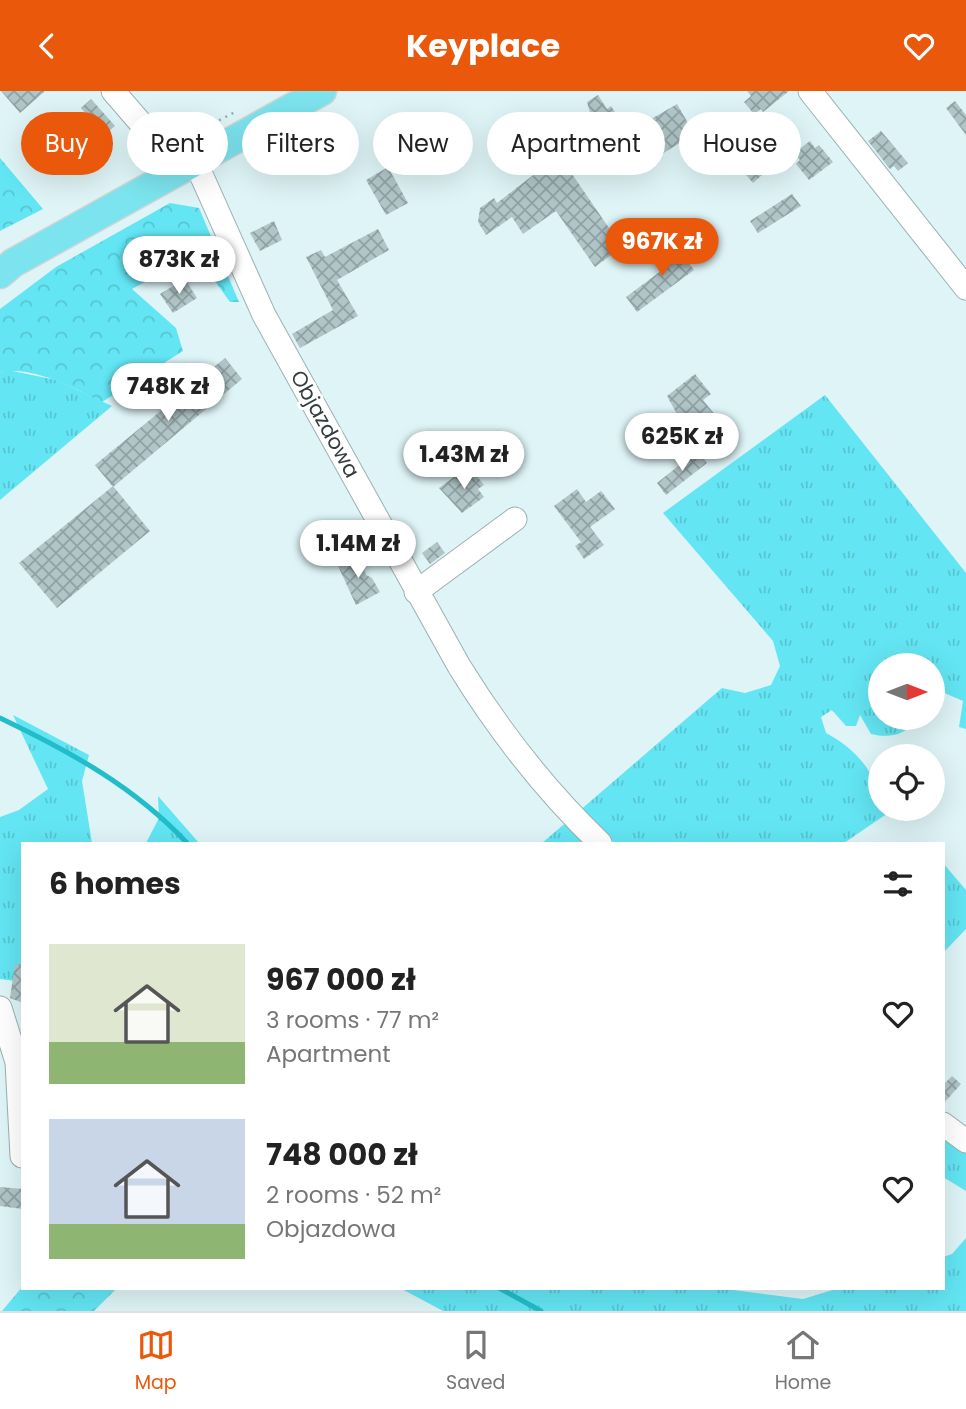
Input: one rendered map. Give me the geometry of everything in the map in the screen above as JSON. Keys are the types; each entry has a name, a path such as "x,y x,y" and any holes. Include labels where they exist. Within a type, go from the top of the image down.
{"main road":[{"path":"228,143 322,91"},
{"path":"4,264 169,175"}],"street":[{"name":"Objazdowa","path":"113,91 131,112"},
{"path":"810,91 966,288"},
{"name":"Objazdowa","path":"191,175 416,592 485,709 574,818 599,842"},
{"path":"416,592 515,519"},
{"path":"0,1008 17,1062 21,1137"},
{"path":"945,1126 966,1142"}],"green space":[{"path":"0,158 43,209 0,231"},
{"path":"170,203 199,208 239,302 230,302 196,255 132,289 176,328 183,351 102,402 38,375 12,371 0,373 0,309 56,267"},
{"path":"8,370 56,380 112,406 0,500 0,373"},
{"path":"825,395 966,573 966,729 959,727 963,701 945,693 945,653 868,653 868,729 860,715 856,726 846,726 832,710 821,717 826,733 847,746 868,770 868,821 876,821 845,842 614,842 578,812 722,688 745,693 771,685 780,666 773,641 663,513"},
{"path":"13,715 89,755 82,781 92,842 21,842 21,982 0,979 0,817 19,810 48,789"},
{"path":"869,730 905,730 886,736 871,734"},
{"path":"158,796 198,842 147,842 159,818"},
{"path":"569,820 589,842 543,842"},
{"path":"945,865 966,890 966,929 945,951"},
{"path":"945,1133 966,1149 966,1191 945,1178"},
{"path":"966,1238 966,1311 443,1311 404,1290 733,1290 803,1299 832,1290 945,1290 945,1256 952,1254"},
{"path":"21,1288 115,1290 94,1311 2,1311"}],"building":[{"path":"1,91 45,91 21,112"},
{"path":"747,91 789,91 763,112 761,109 752,112 744,102 751,96"},
{"path":"598,95 607,109 611,106 615,112 590,112 587,102"},
{"path":"91,99 103,112 84,112 81,108"},
{"path":"955,101 966,115 966,135 946,108"},
{"path":"677,104 682,112 679,112 679,143 665,152 665,112"},
{"path":"881,131 908,163 898,171 894,166 890,169 868,141"},
{"path":"810,141 815,148 819,145 833,162 809,180 801,170 801,148"},
{"path":"374,175 392,175 408,203 386,215 366,180"},
{"path":"533,175 573,175 622,247 595,267 556,211 523,234 512,217 486,235 478,222 480,208 494,198 497,203"},
{"path":"746,175 762,175 753,183"},
{"path":"792,194 801,206 758,233 750,221"},
{"path":"274,221 282,240 260,251 250,233"},
{"path":"378,229 389,250 337,280 358,316 300,348 292,334 333,310 306,257 321,250 325,257"},
{"path":"674,243 694,270 637,312 626,297 665,268 657,256"},
{"path":"185,279 197,298 173,313 160,294"},
{"path":"225,358 242,379 113,487 95,465"},
{"path":"695,374 711,394 703,400 716,416 698,430 688,418 678,416 667,396"},
{"path":"697,451 707,463 666,495 657,483"},
{"path":"472,470 484,485 478,489 484,497 462,513 439,488 458,474 461,479"},
{"path":"113,486 150,531 57,608 19,563"},
{"path":"577,489 586,502 601,491 615,509 590,527 604,545 584,559 575,546 581,542 554,506"},
{"path":"437,542 445,553 430,564 422,553"},
{"path":"359,554 366,575 372,578 380,592 356,605 338,566"},
{"path":"15,964 21,965 21,1002 10,998"},
{"path":"952,1076 961,1084 945,1102 945,1083"},
{"path":"0,1187 21,1189 21,1209 0,1206"}],"waterway":[{"path":"0,718 100,772 146,804 186,842"},
{"path":"503,1290 541,1311"}]}
